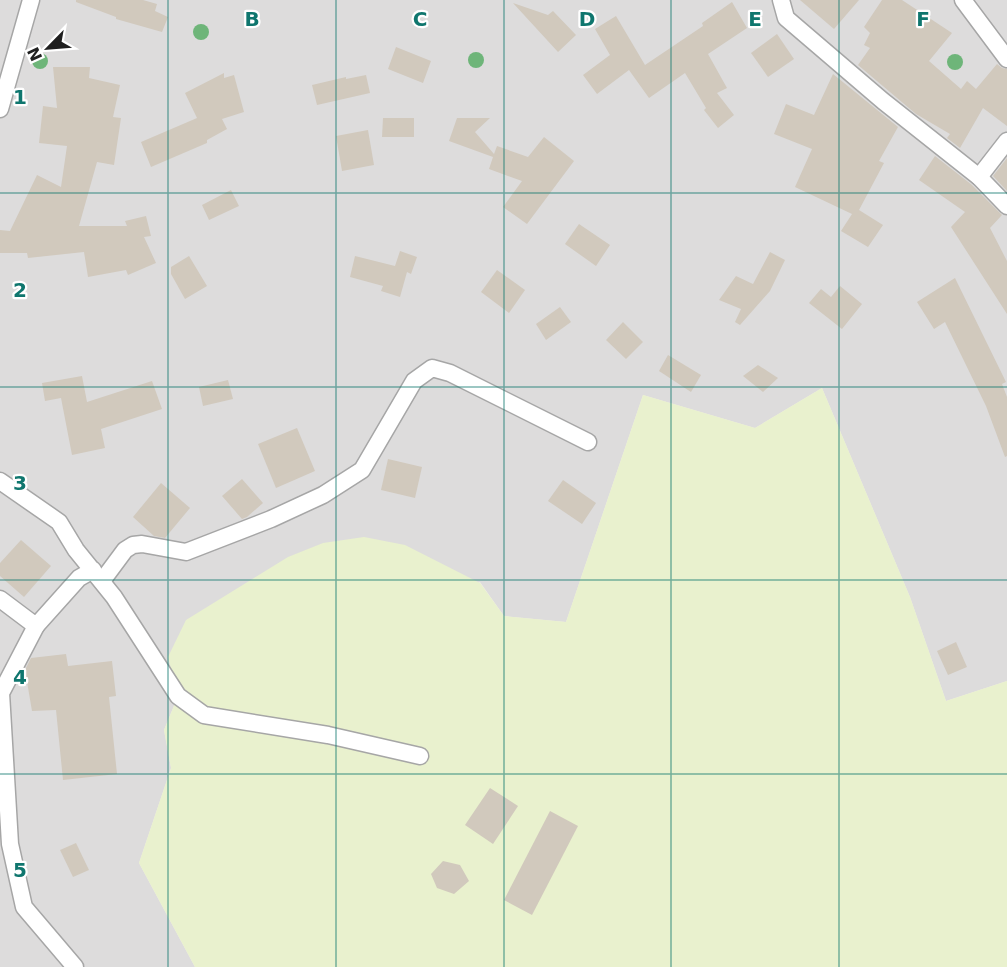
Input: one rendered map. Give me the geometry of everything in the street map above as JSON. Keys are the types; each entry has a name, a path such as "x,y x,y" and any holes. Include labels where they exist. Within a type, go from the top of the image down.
{"street":[{"path":"0,109 31,0"},
{"path":"781,0 786,18 867,88 979,177 1007,206"},
{"path":"963,0 1007,59"},
{"path":"979,177 1007,141"},
{"path":"75,967 24,907 10,844 1,694 36,626 79,578 97,575 133,545 142,544 186,552 271,519 323,495 362,470 414,381 432,368 450,373 588,442"},
{"path":"0,481 59,522 178,696 204,715 328,735 420,756"},
{"path":"0,599 36,626"}],"shaded area":[{"path":"0,0 1007,0 1007,681 946,701 910,597 822,388 755,428 643,395 566,622 504,616 480,582 178,696 164,730 171,768 139,863 195,967 0,967"}],"green space":[{"path":"822,388 910,597 946,701 1007,681 1007,967 195,967 139,863 171,768 164,730 178,696 168,657 186,620 288,557 323,543 364,537 405,545 480,583 504,616 566,622 643,395 755,428"}],"building":[{"path":"76,0 143,0 157,4 155,11 168,17 162,32 116,19 116,17 76,2"},
{"path":"800,0 859,0 834,29"},
{"path":"882,0 902,0 952,33 929,61 961,89 967,81 976,89 997,64 1007,69 1007,126 983,108 960,148 947,138 950,134 916,114 858,65 870,48 864,45 870,33 864,27"},
{"path":"732,2 747,28 708,54 727,88 717,93 734,115 718,128 704,110 706,108 685,73 649,98 629,70 597,94 583,75 610,55 595,29 616,16 645,65 703,26 702,23"},
{"path":"513,3 548,15 553,11 576,35 558,52"},
{"path":"777,34 794,59 768,77 751,53"},
{"path":"396,47 431,61 423,83 388,69"},
{"path":"53,67 90,67 89,78 120,85 113,117 121,118 114,165 97,162 79,226 127,226 125,221 146,216 151,236 144,237 156,263 128,275 126,270 88,277 84,252 28,258 27,253 0,253 0,230 10,231 37,175 61,187 67,146 39,143 43,106 57,108"},
{"path":"224,73 224,78 234,75 244,112 222,119 227,129 207,140 207,143 151,167 141,142 197,118 185,93"},
{"path":"833,74 898,127 879,161 884,163 859,210 883,225 868,247 841,231 852,214 795,187 812,149 774,134 786,104 814,115"},
{"path":"366,75 370,93 317,105 312,85"},
{"path":"383,118 414,118 414,137 382,137"},
{"path":"457,118 490,118 475,132 494,154 497,146 528,157 544,137 574,161 527,224 503,207 522,181 489,169 493,157 449,141"},
{"path":"368,130 374,165 342,171 336,136"},
{"path":"935,156 972,185 1002,215 990,228 1007,261 1007,314 951,227 965,212 919,180"},
{"path":"1007,158 1007,191 993,176"},
{"path":"231,190 239,206 209,220 202,205"},
{"path":"579,224 610,245 596,266 565,244"},
{"path":"400,251 417,257 411,274 407,272 400,297 381,291 383,286 350,277 355,256 395,266"},
{"path":"770,252 785,260 770,291 740,325 735,322 741,309 719,300 736,276 753,284"},
{"path":"189,256 207,286 185,299 171,274 171,267"},
{"path":"497,270 525,290 509,313 481,292"},
{"path":"955,278 1006,382 1002,384 1007,397 1007,456 1005,457 986,406 945,322 934,329 917,302"},
{"path":"840,286 862,304 842,329 809,303 821,289 831,297"},
{"path":"560,307 571,322 546,340 536,324"},
{"path":"623,322 643,342 626,359 606,340"},
{"path":"668,355 701,375 691,392 659,371"},
{"path":"758,365 778,378 763,392 743,376"},
{"path":"82,376 87,402 152,381 162,409 101,429 105,448 72,455 61,398 45,401 42,383"},
{"path":"228,380 233,399 203,406 199,387"},
{"path":"297,428 315,471 276,488 258,444"},
{"path":"388,459 422,467 415,498 381,490"},
{"path":"242,479 263,503 242,519 222,496"},
{"path":"563,480 596,503 582,524 548,501"},
{"path":"161,483 190,508 165,538 154,536 133,517"},
{"path":"21,540 51,566 24,597 0,576 0,563"},
{"path":"956,642 967,667 948,675 937,651"},
{"path":"66,654 68,666 112,661 116,696 109,697 117,774 63,780 56,710 32,711 25,670 31,658"},
{"path":"490,788 518,806 493,844 465,825"},
{"path":"550,811 578,826 532,915 504,900"},
{"path":"76,843 89,870 73,877 60,850"},
{"path":"443,861 460,865 469,881 454,894 437,888 431,874"}]}
